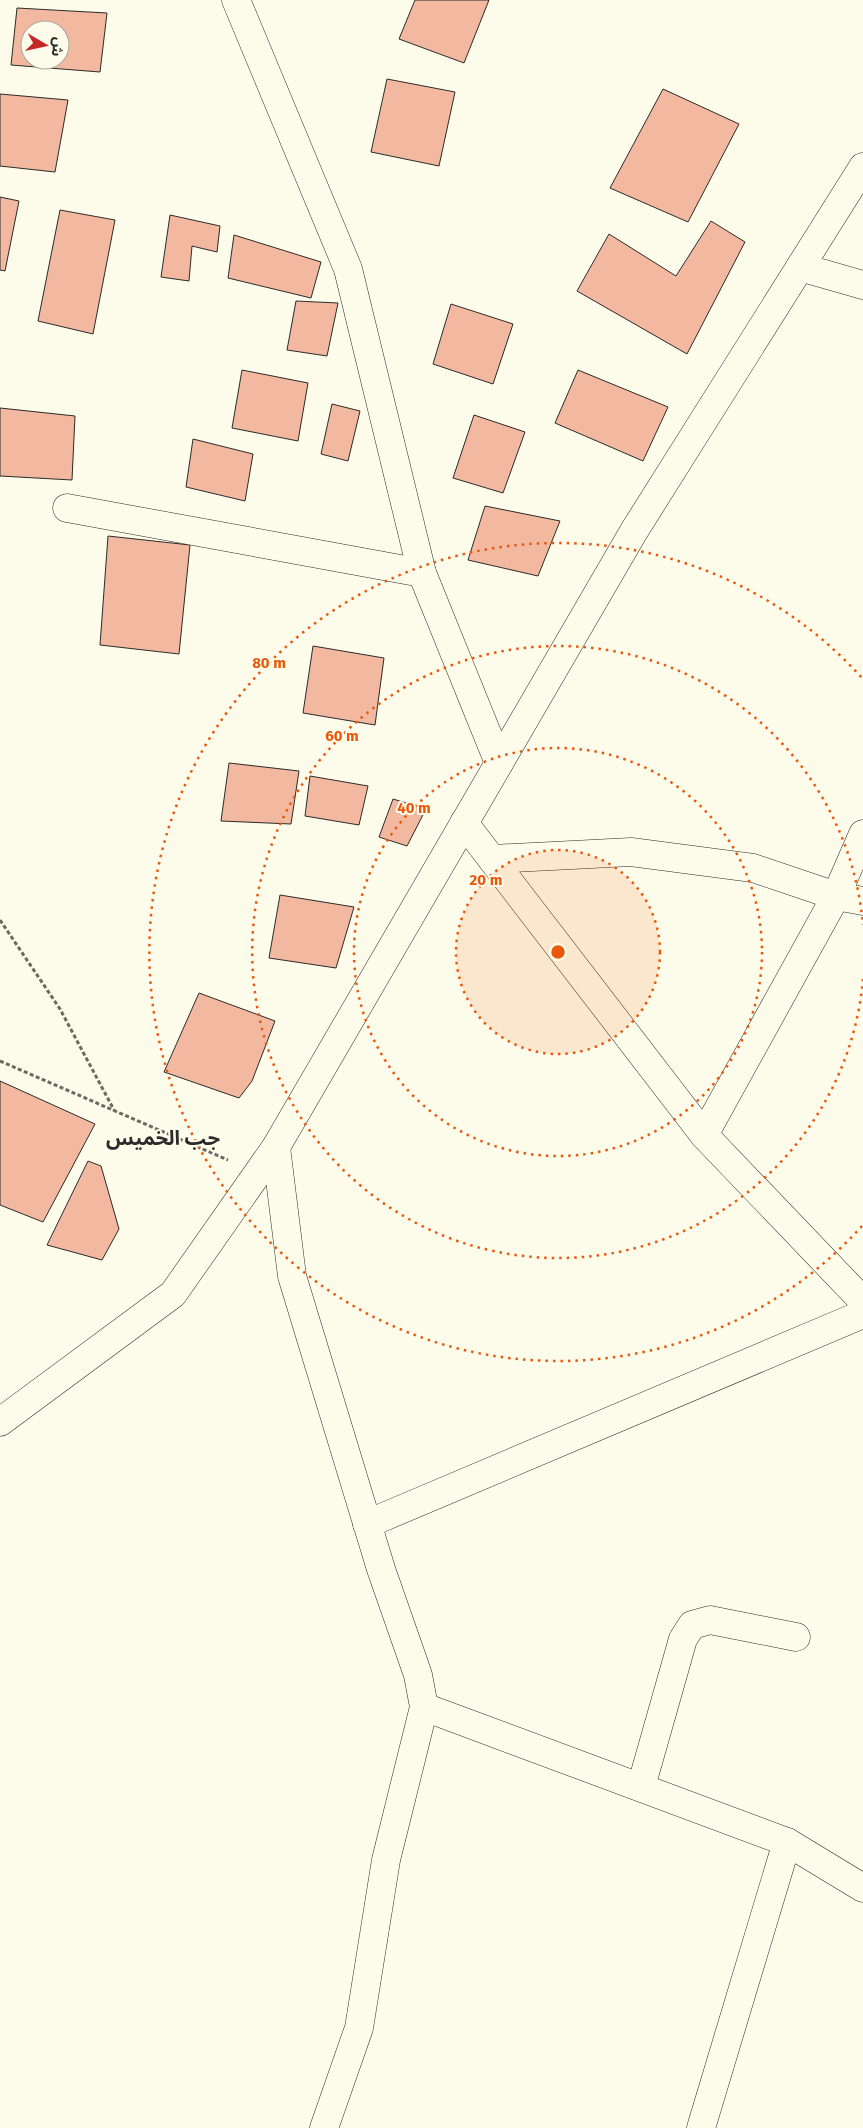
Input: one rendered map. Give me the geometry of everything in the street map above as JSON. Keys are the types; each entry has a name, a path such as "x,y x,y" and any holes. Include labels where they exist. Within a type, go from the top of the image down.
{"street":[{"path":"236,0 348,269 422,573 499,763"},
{"path":"0,1422 173,1294 276,1147 634,531 863,167"},
{"path":"800,266 863,285"},
{"path":"67,508 422,573"},
{"path":"464,823 704,1135 863,1301"},
{"path":"704,1135 836,896 863,834"},
{"path":"492,858 631,852 753,868 836,896 863,901"},
{"path":"276,1147 292,1276 367,1524 418,1675 424,1707 386,1860 359,2028 324,2128"},
{"path":"367,1524 863,1314"},
{"path":"641,1788 684,1639 692,1625 710,1620 796,1637"},
{"path":"424,1707 787,1842 863,1888"},
{"path":"701,2128 787,1842"}],"path":[{"path":"0,920 60,1009 115,1111"},
{"path":"0,1061 258,1173"}],"building":[{"path":"415,0 489,0 464,63 399,39"},
{"path":"17,8 107,13 100,72 70,70 70,20 20,20 20,66 11,65"},
{"path":"387,79 455,92 439,166 371,152"},
{"path":"663,89 739,124 688,222 610,188"},
{"path":"0,94 68,100 55,172 0,166"},
{"path":"0,197 19,201 5,271 0,270"},
{"path":"60,210 115,220 93,334 38,321"},
{"path":"170,215 220,226 217,252 192,246 189,281 161,277"},
{"path":"711,221 745,242 687,354 577,291 609,234 676,276"},
{"path":"234,235 321,262 311,298 228,278"},
{"path":"296,301 338,303 327,356 287,350"},
{"path":"451,304 513,324 493,384 433,364"},
{"path":"242,370 308,383 298,441 232,428"},
{"path":"578,370 668,407 643,461 555,423"},
{"path":"332,404 360,411 348,461 321,454"},
{"path":"0,408 75,416 72,480 0,476"},
{"path":"474,415 525,432 503,493 453,478"},
{"path":"193,439 253,454 245,501 186,487"},
{"path":"485,506 560,521 538,576 468,560"},
{"path":"108,536 190,545 179,654 100,645"},
{"path":"313,646 384,658 375,725 303,713"},
{"path":"229,763 299,771 291,824 221,821"},
{"path":"310,776 368,786 359,825 305,816"},
{"path":"393,799 426,809 407,846 379,837"},
{"path":"280,895 354,907 336,968 269,958"},
{"path":"199,993 275,1021 252,1081 239,1098 164,1072"},
{"path":"0,1081 95,1124 43,1222 0,1205"},
{"path":"88,1161 101,1166 119,1229 102,1260 47,1245"}],"district":[{"name":"جب الخميس","path":"163,1138"}]}
